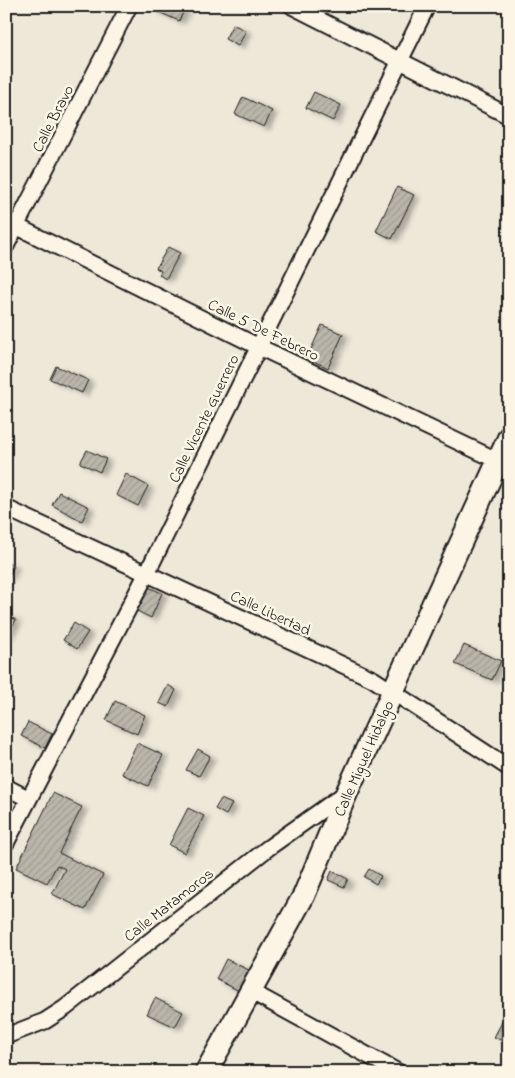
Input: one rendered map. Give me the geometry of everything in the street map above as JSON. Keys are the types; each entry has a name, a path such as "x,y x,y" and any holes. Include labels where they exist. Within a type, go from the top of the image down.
{"street":[{"name":"Calle Bravo","path":"6,246 12,223 129,6"},
{"path":"292,6 509,116"},
{"name":"Calle Vicente Guerrero","path":"6,843 147,573 257,346 427,6"},
{"name":"Calle 5 De Febrero","path":"12,223 257,346 503,464"},
{"name":"Calle Miguel Hidalgo","path":"206,1072 304,896 347,792 393,692 503,464 509,437"},
{"name":"Calle Libertad","path":"6,508 373,679 509,768"},
{"path":"6,786 29,799"},
{"name":"Calle Matamoros","path":"6,1036 45,1021 64,1008 268,848 347,792"},
{"path":"252,992 398,1072"}],"building":[{"path":"156,6 186,6 179,21 154,10"},
{"path":"233,24 246,31 238,46 225,39"},
{"path":"314,92 341,105 333,121 306,108"},
{"path":"243,97 272,111 264,127 235,114"},
{"path":"397,187 414,195 392,239 376,231"},
{"path":"168,247 180,253 166,279 159,275 161,271 156,268"},
{"path":"322,325 343,334 328,368 307,358"},
{"path":"56,366 88,380 82,393 50,379"},
{"path":"87,450 106,459 100,472 80,463"},
{"path":"126,474 148,486 138,506 116,495"},
{"path":"59,492 89,507 82,521 52,505"},
{"path":"6,562 14,566 6,581"},
{"path":"146,586 162,593 151,618 135,610"},
{"path":"6,615 16,620 6,637"},
{"path":"74,623 88,632 77,649 63,640"},
{"path":"464,645 501,661 492,680 455,664"},
{"path":"168,685 176,690 168,707 159,703"},
{"path":"115,701 145,715 137,734 106,720"},
{"path":"28,722 52,734 45,748 21,736"},
{"path":"137,743 163,755 148,786 122,774"},
{"path":"198,749 210,756 199,776 186,770"},
{"path":"53,793 82,807 59,853 103,875 85,910 52,894 65,869 57,865 47,883 16,868"},
{"path":"221,799 232,804 226,815 215,809"},
{"path":"188,808 204,816 185,853 169,845"},
{"path":"369,869 381,876 376,884 364,877"},
{"path":"332,871 348,879 344,887 328,880"},
{"path":"226,959 253,972 243,993 216,979"},
{"path":"155,998 183,1012 175,1027 147,1014"},
{"path":"509,1009 509,1044 494,1037"}]}
